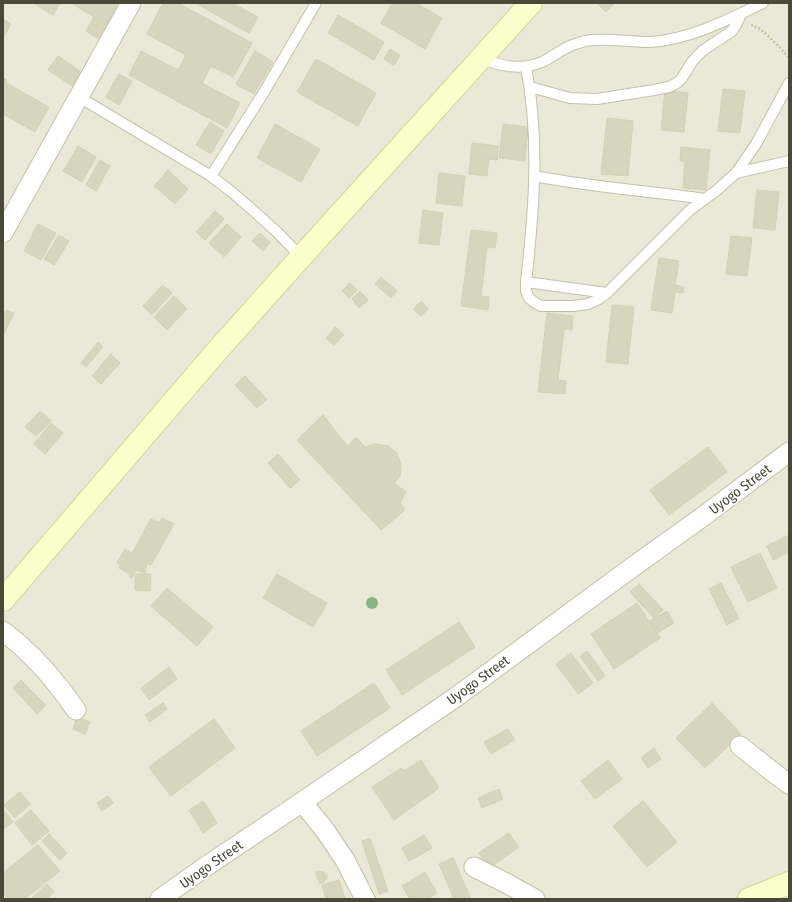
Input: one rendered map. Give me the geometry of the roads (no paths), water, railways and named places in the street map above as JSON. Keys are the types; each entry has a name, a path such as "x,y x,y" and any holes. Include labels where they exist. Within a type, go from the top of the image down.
{"main road":[{"path":"3,600 217,351 531,3"},
{"path":"749,899 789,883"}],"street":[{"path":"3,233 131,3"},
{"name":"Uyogo Street","path":"160,899 456,697 706,515 789,452"},
{"path":"3,631 25,649 44,668 76,710"},
{"path":"740,746 789,784"},
{"path":"302,802 324,829 345,860 365,899"},
{"path":"474,867 535,899"}],"lane":[{"path":"211,176 264,92 316,3"},
{"path":"480,58 506,66 526,67 542,62 569,46 586,41 604,40 650,42 686,35 739,18 763,3"},
{"path":"530,87 570,98 597,99 669,87 677,83 682,78 692,62 702,51 732,31 739,18"},
{"path":"526,67 530,87 534,139 532,226 526,291 529,298 541,306 573,306 588,304 599,299 606,293 690,210 736,174 756,144 789,83"},
{"path":"79,97 211,176 262,218 301,257"},
{"path":"736,174 789,161"},
{"path":"534,176 589,185 705,199"},
{"path":"526,282 606,293"}]}
